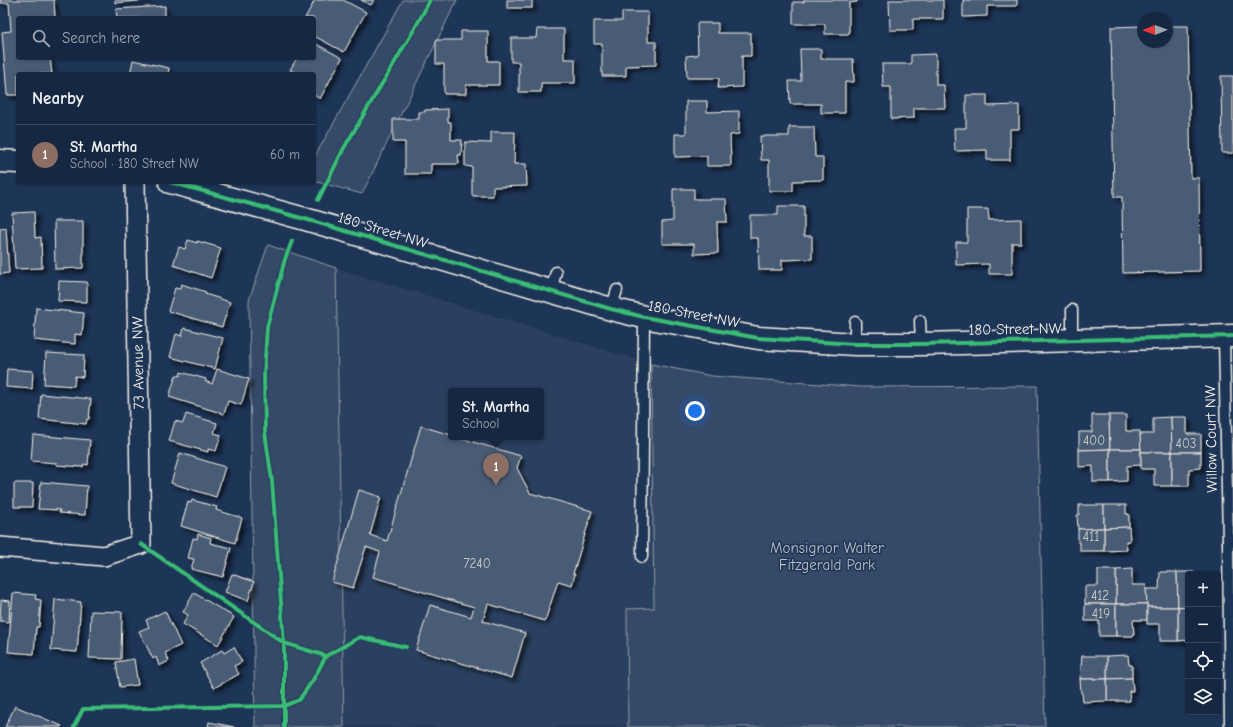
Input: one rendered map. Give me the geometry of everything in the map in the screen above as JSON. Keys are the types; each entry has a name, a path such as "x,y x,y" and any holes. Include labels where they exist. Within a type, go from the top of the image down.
{"street":[{"path":"0,161 16,162"},
{"name":"73 Avenue NW","path":"0,548 104,556 141,544 135,184"},
{"name":"180 Street NW","path":"177,184 305,219 551,292 614,300 644,317 758,338 855,344 921,344 1228,336"}],"lane":[{"path":"551,292 556,272"},
{"path":"1072,310 1072,340"},
{"path":"642,557 644,317"},
{"path":"920,321 921,344"},
{"path":"854,322 855,344"},
{"name":"Willow Court NW","path":"1228,336 1231,541 1230,727"}],"shaded area":[{"path":"336,268 651,364 654,608 627,609 628,727 344,727"}],"green space":[{"path":"403,0 457,0 362,194 316,182 316,154"},
{"path":"268,245 336,268 344,727 255,727 249,300"},
{"name":"Monsignor Walter Fitzgerald Park","path":"651,364 712,376 861,387 1037,386 1045,727 628,727 627,609 654,608"}],"building":[{"path":"0,0 54,0 55,16 16,16 16,60 50,60 52,72 16,72 16,95 7,95 2,32 11,31 9,3 1,3"},
{"path":"115,0 149,0 115,3"},
{"path":"315,0 343,0 366,12 344,52 316,37 316,16 306,16"},
{"path":"361,0 374,0 371,5"},
{"path":"507,0 532,0 532,8 507,8"},
{"path":"804,0 857,0 857,2 849,3 849,34 825,34 825,24 793,24 793,2 804,2"},
{"path":"889,0 943,0 943,19 913,19 913,30 890,30"},
{"path":"963,0 1017,0 1017,6 987,6 987,16 963,17"},
{"path":"165,6 165,16 117,16 116,9"},
{"path":"622,12 648,12 648,42 656,42 656,65 626,66 626,76 602,76 602,44 594,44 594,21 622,21"},
{"path":"697,23 718,23 718,33 751,33 751,56 742,56 742,87 718,88 719,78 687,78 686,56 698,55"},
{"path":"1137,26 1137,48 1173,48 1173,26 1188,26 1191,178 1199,178 1200,271 1123,273 1122,197 1114,197 1111,27"},
{"path":"537,29 564,29 564,59 575,59 575,83 541,83 541,92 519,92 519,62 511,62 511,38 536,38"},
{"path":"461,31 488,31 488,61 499,61 499,85 466,85 466,94 444,94 444,64 436,64 436,40 461,40"},
{"path":"316,44 342,58 320,99 316,96 316,72 294,72 290,70 296,60 316,60"},
{"path":"800,49 821,49 821,59 853,59 854,82 845,82 845,113 821,113 821,104 790,104 789,81 801,81"},
{"path":"936,54 936,85 944,85 945,108 914,108 914,118 891,119 891,87 883,87 882,64 911,64 911,55"},
{"path":"133,60 169,68 168,72 130,72"},
{"path":"1221,76 1233,76 1233,153 1222,153"},
{"path":"966,95 987,95 987,106 1019,105 1019,129 1010,129 1010,160 987,160 987,150 955,151 954,128 966,128"},
{"path":"686,101 707,101 707,112 739,111 739,134 730,135 731,166 707,166 707,156 675,157 675,134 686,134"},
{"path":"448,109 448,122 451,122 451,140 462,140 461,155 458,155 459,164 431,164 431,174 405,174 405,142 393,142 393,119 419,119 419,112 425,112 425,110"},
{"path":"789,127 814,127 815,157 823,157 823,180 793,181 793,191 769,191 769,160 761,160 760,136 789,136"},
{"path":"491,132 515,132 514,164 526,164 527,186 493,187 493,196 472,196 472,167 465,166 465,142 491,143"},
{"path":"673,189 694,189 694,199 726,199 727,222 717,222 718,253 694,254 694,244 662,244 662,222 673,221"},
{"path":"778,206 804,206 804,236 812,236 812,259 782,260 782,270 759,270 758,238 750,238 750,215 778,215"},
{"path":"967,209 988,209 989,220 1021,219 1021,243 1012,243 1012,274 989,274 989,264 956,265 956,242 967,242"},
{"path":"34,212 35,238 41,237 42,268 15,269 12,213"},
{"path":"54,221 83,221 83,268 55,269"},
{"path":"6,228 9,273 0,274 0,229"},
{"path":"188,240 221,248 211,278 173,265 179,247 185,249"},
{"path":"59,281 87,282 87,302 58,301"},
{"path":"181,284 230,302 222,327 168,311 175,288 180,289"},
{"path":"36,308 84,313 82,335 75,334 75,344 34,340"},
{"path":"184,328 223,338 215,369 170,357 176,334 182,336"},
{"path":"46,353 84,355 83,377 75,376 74,386 44,384"},
{"path":"7,369 33,371 32,389 6,387"},
{"path":"217,369 249,379 241,405 228,401 224,414 169,397 176,375 180,376 181,372 206,379 205,381 212,384"},
{"path":"41,394 91,399 89,419 87,419 86,424 39,419"},
{"path":"186,414 217,423 214,433 221,435 216,451 208,449 208,452 169,441 175,421 183,423"},
{"path":"1092,415 1109,415 1110,449 1079,450 1079,432 1092,432"},
{"path":"1109,415 1126,415 1126,431 1140,431 1141,449 1110,449"},
{"path":"1171,417 1172,452 1141,452 1140,434 1153,434 1153,418"},
{"path":"1171,417 1187,417 1187,434 1201,434 1201,452 1172,452"},
{"path":"421,426 448,434 448,440 466,440 521,456 517,468 530,493 592,511 573,574 575,574 572,585 558,581 545,621 488,604 483,621 525,633 512,678 416,650 430,605 471,617 474,607 373,577 380,552 366,547 353,588 332,582 359,490 381,497 370,535 387,541"},
{"path":"33,435 90,440 88,465 84,464 83,467 31,461"},
{"path":"1110,449 1110,482 1093,482 1093,466 1079,467 1079,450"},
{"path":"1110,449 1141,449 1141,465 1127,466 1127,481 1110,482"},
{"path":"1141,452 1172,452 1172,486 1154,486 1154,469 1141,469"},
{"path":"1172,452 1201,452 1201,468 1189,469 1189,486 1172,486"},
{"path":"180,453 225,467 216,497 171,483"},
{"path":"41,482 87,486 85,515 59,513 60,510 38,509"},
{"path":"14,483 33,483 32,507 14,507"},
{"path":"192,500 217,507 216,510 242,518 235,543 181,526 188,502 191,503"},
{"path":"1079,505 1104,505 1104,528 1078,529 1077,515 1079,515"},
{"path":"1104,505 1126,505 1126,514 1129,514 1129,527 1104,528"},
{"path":"1129,527 1130,541 1126,541 1127,550 1104,551 1104,528"},
{"path":"1104,528 1104,551 1080,551 1080,543 1078,543 1078,529"},
{"path":"198,534 211,538 210,543 231,548 223,577 191,569 194,559 188,558 193,538 197,539"},
{"path":"1132,569 1132,585 1146,585 1147,604 1116,604 1116,570"},
{"path":"1098,570 1116,570 1116,604 1085,604 1085,586 1098,586"},
{"path":"1160,572 1177,572 1178,607 1147,607 1146,589 1159,589"},
{"path":"1177,572 1185,572 1185,606 1178,607"},
{"path":"232,574 254,582 248,601 225,592"},
{"path":"13,593 36,595 35,599 41,600 39,627 36,627 34,654 8,652"},
{"path":"194,593 234,617 218,645 183,624 188,615 183,612"},
{"path":"55,599 81,602 77,652 51,650"},
{"path":"1,600 10,601 9,622 0,621"},
{"path":"1085,604 1116,604 1116,636 1099,636 1099,621 1085,621"},
{"path":"1116,604 1147,604 1147,620 1133,620 1134,636 1116,636"},
{"path":"1185,606 1185,640 1178,641 1178,607"},
{"path":"1147,607 1178,607 1178,641 1160,641 1160,624 1147,624"},
{"path":"91,611 122,612 121,659 89,658"},
{"path":"165,611 181,645 165,653 169,661 159,666 156,657 153,659 139,631 149,627 146,620"},
{"path":"234,647 242,662 234,666 239,674 214,688 200,663 222,650 224,653"},
{"path":"1128,655 1129,665 1132,665 1132,678 1107,679 1107,656"},
{"path":"1082,656 1107,656 1107,679 1080,679"},
{"path":"134,659 138,685 120,687 116,662"},
{"path":"1132,678 1133,691 1129,691 1130,701 1107,701 1107,679"},
{"path":"1080,679 1107,679 1107,701 1083,702"},
{"path":"15,706 62,726 5,727"},
{"path":"209,722 234,727 208,727"}],"cycle path":[{"path":"318,200 344,148 430,0"},
{"path":"177,184 305,219 611,309 644,317 758,338 855,344 921,344 1233,336"},
{"path":"284,727 284,643 272,481 265,432 264,374 267,327 285,259 292,241"},
{"path":"141,544 284,643 326,656 360,637 406,647"},
{"path":"74,727 83,709 284,706 299,700 313,680 326,656"}],"place":[{"name":"St. Martha","path":"496,486"}]}
